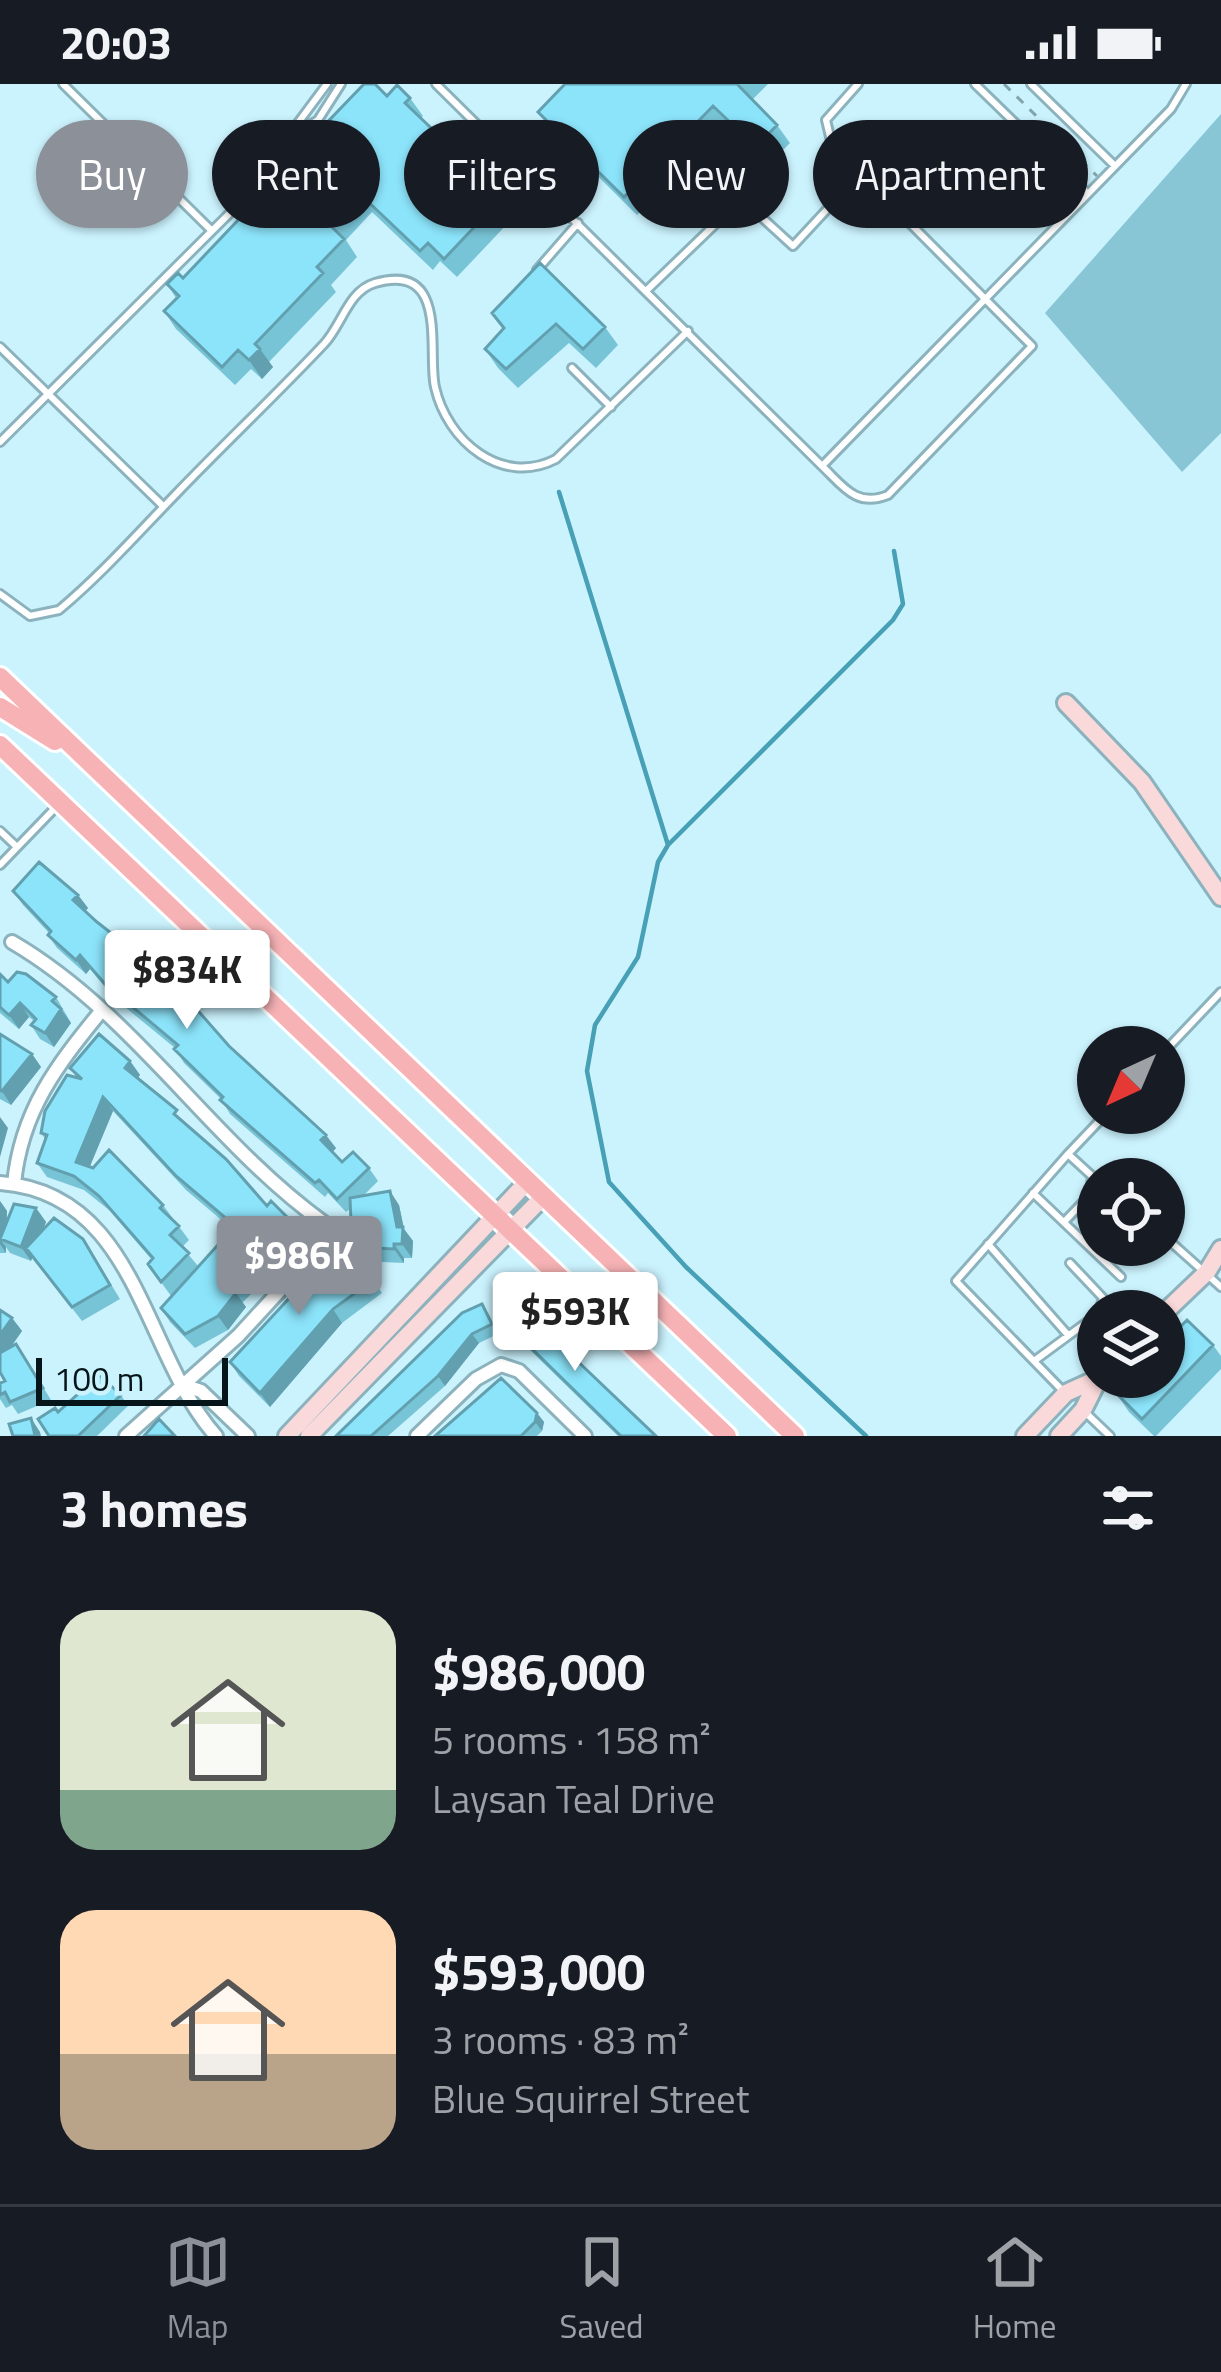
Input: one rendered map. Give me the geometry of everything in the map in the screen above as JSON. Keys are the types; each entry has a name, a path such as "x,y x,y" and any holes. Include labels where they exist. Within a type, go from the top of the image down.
{"main road":[{"path":"0,677 795,1436"},
{"path":"0,706 70,748"},
{"path":"0,745 727,1436"}],"street":[{"path":"1066,703 1142,782 1221,897"},
{"path":"12,942 102,1010 325,1223 330,1236 238,1336 126,1436"},
{"path":"102,1010 38,1096 7,1184 61,1200 110,1240 189,1404 212,1432 224,1413"},
{"path":"287,1436 494,1216 536,1188"},
{"path":"309,1436 510,1230 536,1188"},
{"path":"1185,1294 1214,1268 1221,1249"},
{"path":"417,1436 476,1379 501,1365 519,1371 585,1436"},
{"path":"183,1385 201,1391 248,1436"},
{"path":"1025,1436 1066,1393 1077,1388"},
{"path":"1059,1436 1089,1398"},
{"path":"556,1436 570,1421"}],"lane":[{"path":"0,442 211,230 63,84"},
{"path":"301,120 327,84"},
{"path":"318,120 341,84"},
{"path":"436,84 473,120"},
{"path":"827,120 858,84"},
{"path":"975,84 1012,120"},
{"path":"1031,84 1115,166"},
{"path":"1088,194 1171,109 1186,84"},
{"path":"647,290 728,212 757,212 793,246 813,225"},
{"path":"533,274 574,228"},
{"path":"582,228 854,497 868,502 887,495 1032,346 916,228"},
{"path":"822,466 1055,228"},
{"path":"0,594 30,616 59,610 323,344 352,299 377,282 411,286 426,300 436,330 433,382 440,403 461,437 493,462 512,468 544,465 688,331"},
{"path":"0,347 163,506"},
{"path":"572,368 611,407"},
{"path":"0,865 58,805"},
{"path":"0,831 17,847"},
{"path":"1185,1030 1221,992"},
{"path":"1066,1393 956,1281 1087,1134"},
{"path":"1068,1154 1077,1162"},
{"path":"1033,1193 1121,1277"},
{"path":"1064,1222 1077,1208"},
{"path":"988,1244 1068,1335"},
{"path":"1185,1249 1214,1268 1221,1287"},
{"path":"1070,1263 1095,1290"},
{"path":"1034,1361 1077,1328"},
{"path":"1083,1410 1110,1436"}],"path":[{"path":"1004,84 1041,120"},
{"path":"1061,120 1064,117"},
{"path":"1088,167 1101,180"}],"shaded area":[{"path":"1221,114 1221,433 1182,472 1045,313"}],"building":[{"path":"364,84 375,84 387,96 397,85 410,98 405,103 423,120 404,120 404,228 473,228 444,259 428,243 420,251 380,213 380,120 329,120"},
{"path":"565,84 737,84 772,120 728,120 713,106 699,120 623,120 623,196 599,172 599,120 546,120 538,112"},
{"path":"231,228 333,228 344,239 317,267 323,273 255,344 260,349 249,360 238,350 222,367 164,311 179,296 167,284 178,273 183,278"},
{"path":"540,263 605,327 583,349 556,324 506,369 485,349 504,328 492,313"},
{"path":"39,862 78,895 73,900 97,922 171,980 229,1046 326,1135 321,1140 342,1162 353,1152 369,1168 337,1199 220,1100 223,1097 174,1049 178,1045 105,984 80,955 76,960 48,935 51,931 13,891"},
{"path":"17,972 56,997 52,1001 61,1009 45,1033 31,1025 36,1019 20,1003 9,1015 0,1007 0,974 8,982"},
{"path":"0,1034 32,1054 2,1091 0,1090"},
{"path":"99,1034 130,1061 125,1068 177,1110 174,1114 226,1159 267,1206 271,1201 296,1226 232,1289 236,1293 218,1316 185,1334 161,1308 235,1226 176,1176 103,1097 76,1162 93,1168 109,1150 179,1226 170,1235 189,1253 161,1282 148,1264 153,1258 99,1196 74,1176 37,1163 47,1135 41,1133 45,1111 67,1075 82,1079 70,1068"},
{"path":"390,1191 397,1227 403,1227 402,1244 394,1244 394,1249 352,1247 350,1198"},
{"path":"14,1204 36,1208 21,1247 0,1239"},
{"path":"54,1218 83,1239 110,1285 72,1307 26,1248"},
{"path":"340,1248 373,1280 333,1309 260,1393 230,1362 294,1293 291,1290 302,1278"},
{"path":"482,1304 492,1324 472,1334 438,1376 371,1436 336,1436 462,1313"},
{"path":"506,1306 527,1313 656,1436 621,1436 522,1339 525,1335 498,1323"},
{"path":"0,1310 12,1318 0,1335"},
{"path":"1185,1322 1213,1345 1185,1374"},
{"path":"16,1344 43,1388 10,1402 5,1392 0,1395 0,1383 5,1381 0,1353"},
{"path":"99,1375 121,1395 78,1436 49,1436 38,1419 55,1408 58,1412"},
{"path":"501,1378 537,1413 521,1436 435,1436"},
{"path":"1121,1398 1162,1398 1142,1419"},
{"path":"31,1418 35,1436 13,1436 9,1424"},
{"path":"159,1419 175,1436 144,1436"}],"waterway":[{"path":"559,492 668,845"},
{"path":"866,1436 686,1267 609,1182 587,1071 595,1025 638,957 658,862 668,845 893,620 903,604 894,551"}]}
